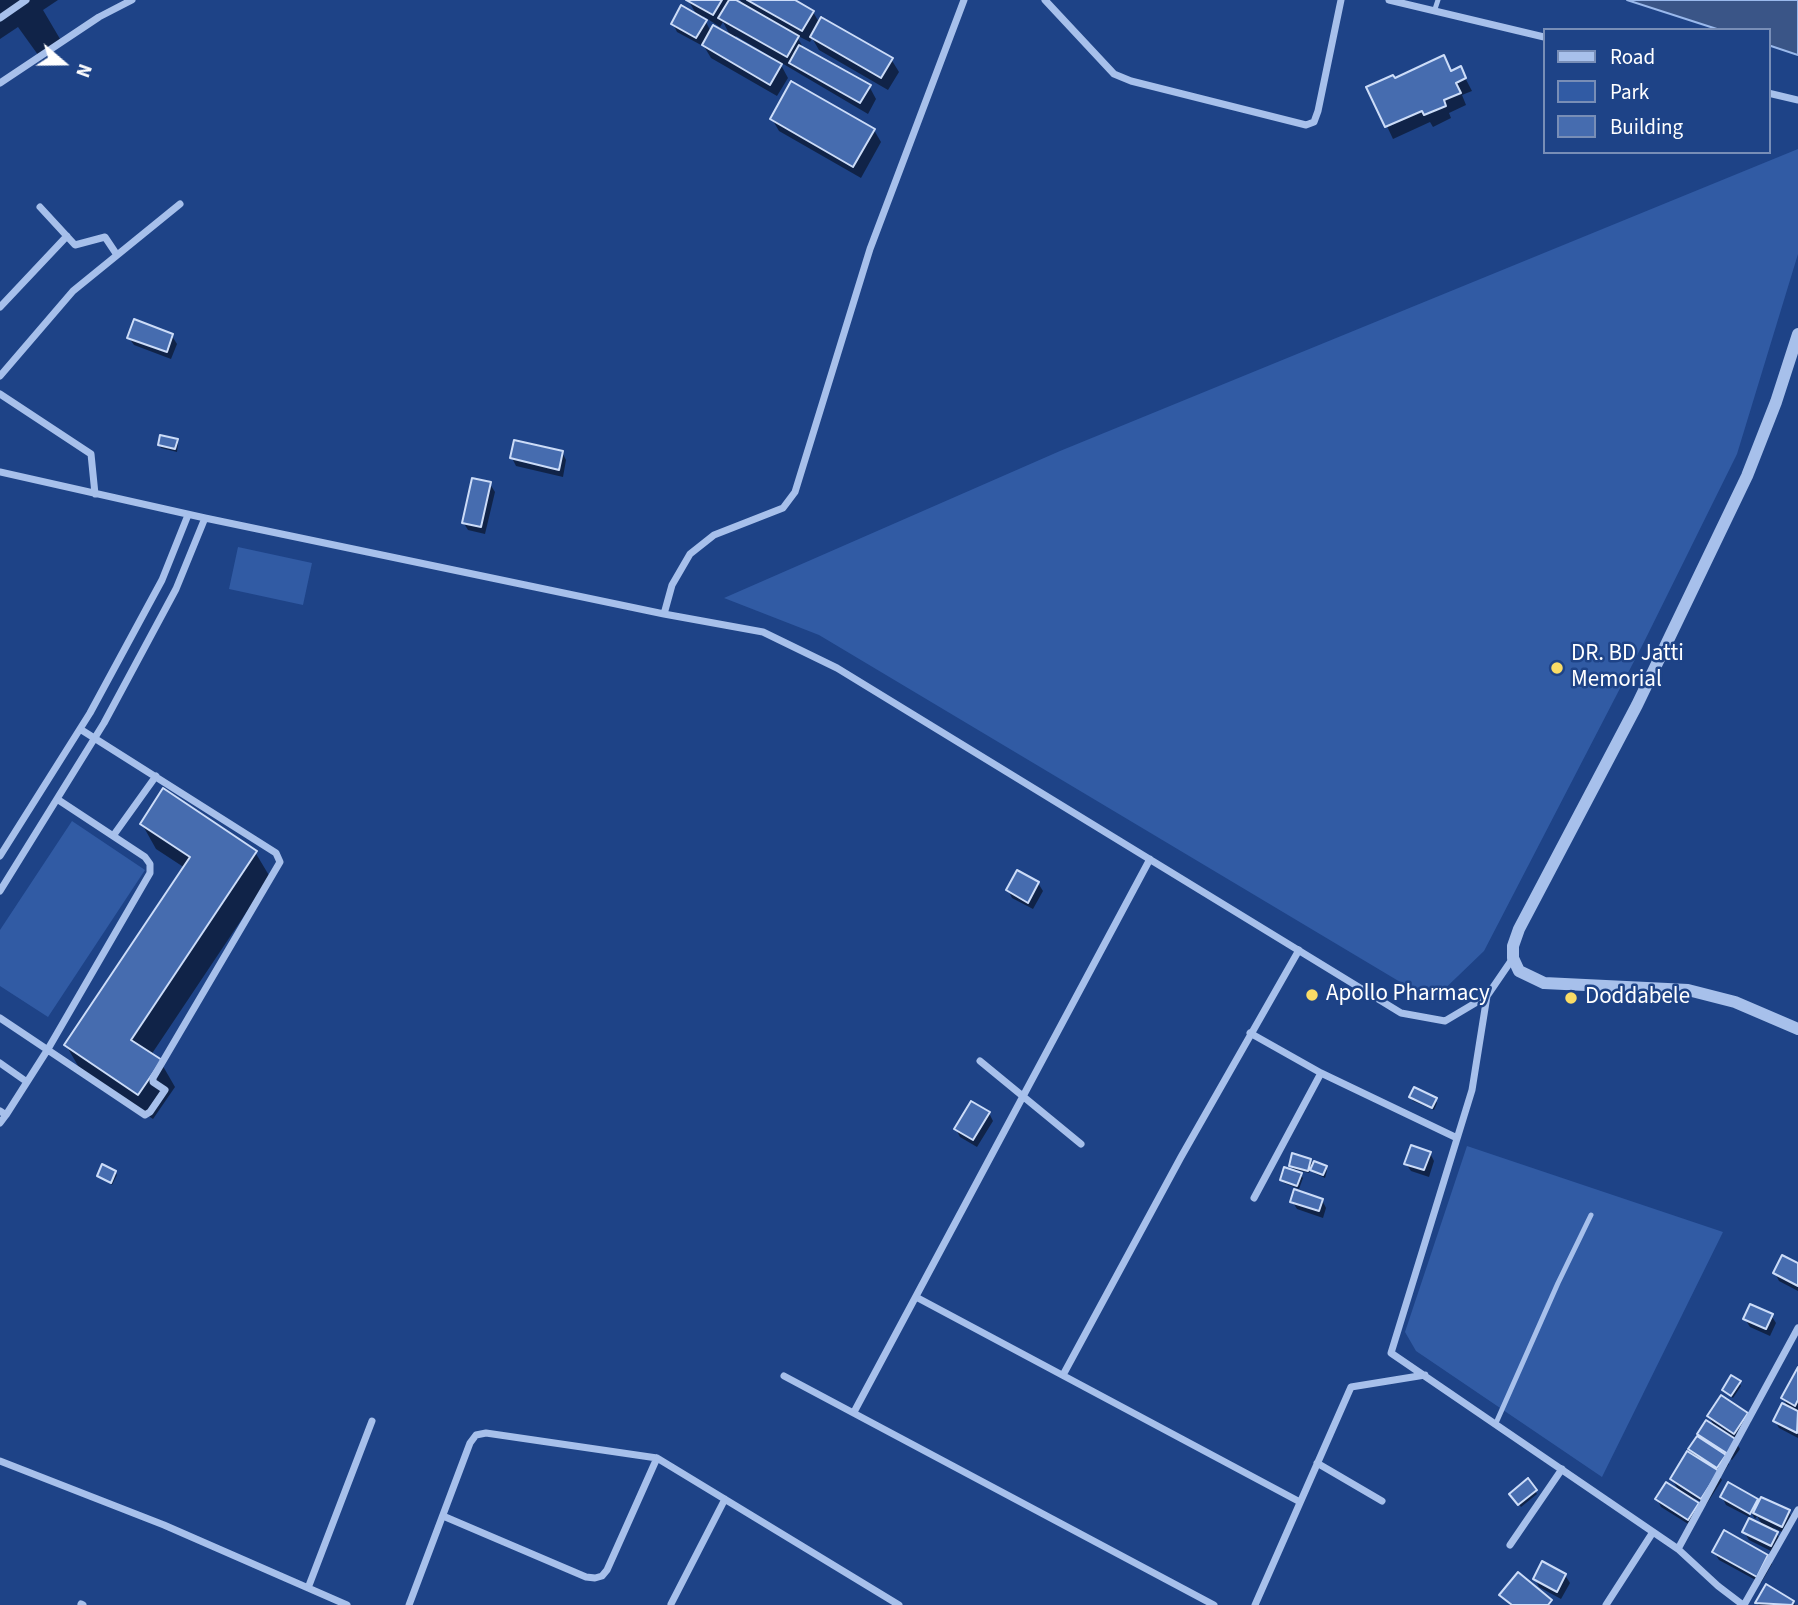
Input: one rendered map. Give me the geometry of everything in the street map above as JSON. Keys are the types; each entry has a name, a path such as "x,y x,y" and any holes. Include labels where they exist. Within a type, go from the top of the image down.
{"street":[{"path":"0,18 26,0"},
{"path":"0,83 99,17 132,0"},
{"path":"664,614 672,585 690,554 714,535 783,509 795,492 870,249 964,0"},
{"path":"1045,0 1114,74 1131,81 1306,125 1314,122 1318,111 1341,0"},
{"path":"1389,0 1542,36"},
{"path":"1770,93 1798,100"},
{"path":"0,376 73,291 180,204"},
{"path":"40,207 75,244 105,237 117,255"},
{"path":"0,307 67,236"},
{"path":"1798,334 1776,402 1746,476 1637,705 1519,929 1513,946 1513,958 1519,971 1545,983 1688,990 1735,1002 1798,1029"},
{"path":"0,394 91,454 95,494"},
{"path":"0,472 205,518 664,614 764,632 837,668 1401,1013 1445,1021 1487,996 1513,958"},
{"path":"0,856 80,729 162,580 188,514"},
{"path":"0,891 96,738 176,589 205,518"},
{"path":"0,1018 145,1115 150,1112 164,1090 153,1082 153,1078 280,862 276,853 80,729"},
{"path":"113,836 156,776"},
{"path":"0,1123 3,1113 48,1049 150,873 150,864 145,857 57,799"},
{"path":"854,1412 1150,859"},
{"path":"1063,1376 1250,1033 1299,950"},
{"path":"1487,996 1472,1090 1391,1353 1426,1374 1678,1549 1718,1586 1744,1605 1798,1510"},
{"path":"1250,1033 1321,1073 1457,1138"},
{"path":"980,1061 1081,1144"},
{"path":"0,1063 27,1082"},
{"path":"1254,1198 1321,1073"},
{"path":"916,1297 1300,1502"},
{"path":"1678,1549 1797,1332"},
{"path":"1255,1605 1351,1387 1426,1374"},
{"path":"784,1376 1214,1605"},
{"path":"308,1588 372,1421"},
{"path":"409,1605 470,1443 476,1435 486,1433 657,1458 899,1605"},
{"path":"443,1516 586,1577 595,1578 602,1576 607,1570 657,1458"},
{"path":"0,1461 164,1525 347,1605"},
{"path":"1317,1463 1382,1501"},
{"path":"1510,1545 1562,1469"},
{"path":"671,1604 725,1499"},
{"path":"1606,1605 1653,1532"}],"lane":[{"path":"1435,9 1438,0"},
{"path":"1496,1423 1591,1216"}],"green space":[{"path":"1798,149 1798,254 1737,454 1644,642 1484,951 1432,1001 819,635 724,598 1060,451"},
{"path":"238,547 312,563 303,605 229,589"},
{"path":"72,821 145,870 48,1017 0,986 0,930"},
{"path":"1467,1146 1723,1232 1602,1477 1416,1351 1405,1332"}],"shaded area":[{"path":"1627,0 1798,0 1798,55 1770,46 1770,28 1714,28"}],"building":[{"path":"686,0 722,0 713,15"},
{"path":"729,0 736,0 799,36 787,57 718,18"},
{"path":"747,0 795,0 814,11 802,31"},
{"path":"681,5 707,20 696,38 671,24"},
{"path":"821,17 893,58 881,78 810,37"},
{"path":"713,25 782,64 770,85 702,45"},
{"path":"799,45 871,85 860,103 789,63"},
{"path":"1444,55 1451,71 1461,66 1466,78 1456,83 1461,93 1444,100 1446,106 1424,115 1422,111 1385,127 1366,87 1393,75 1395,78"},
{"path":"791,81 875,129 853,167 770,119"},
{"path":"134,319 173,334 167,352 127,338"},
{"path":"160,435 178,439 175,449 158,445"},
{"path":"514,440 563,451 559,470 510,458"},
{"path":"472,478 491,482 481,527 462,523"},
{"path":"163,788 257,851 131,1040 162,1060 138,1095 64,1045 190,857 140,824"},
{"path":"1017,870 1039,882 1028,903 1006,890"},
{"path":"1414,1087 1437,1098 1432,1108 1409,1097"},
{"path":"971,1101 990,1112 973,1140 954,1129"},
{"path":"1411,1145 1431,1152 1424,1170 1404,1164"},
{"path":"1292,1153 1311,1159 1308,1171 1289,1166"},
{"path":"1314,1161 1327,1166 1323,1175 1310,1170"},
{"path":"102,1164 116,1171 111,1183 97,1176"},
{"path":"1284,1167 1302,1173 1297,1186 1280,1180"},
{"path":"1294,1189 1323,1199 1319,1211 1290,1202"},
{"path":"1782,1255 1798,1263 1798,1286 1773,1273"},
{"path":"1750,1304 1773,1314 1766,1329 1743,1319"},
{"path":"1798,1367 1798,1400 1795,1406 1781,1398"},
{"path":"1731,1375 1741,1381 1731,1396 1722,1390"},
{"path":"1721,1395 1748,1413 1734,1434 1707,1416"},
{"path":"1782,1403 1798,1411 1797,1433 1773,1421"},
{"path":"1706,1420 1737,1440 1728,1454 1697,1434"},
{"path":"1697,1436 1726,1455 1717,1468 1688,1449"},
{"path":"1687,1451 1719,1471 1701,1499 1670,1479"},
{"path":"1528,1478 1537,1490 1518,1505 1509,1494"},
{"path":"1666,1482 1699,1503 1688,1520 1655,1499"},
{"path":"1728,1482 1758,1499 1750,1514 1720,1497"},
{"path":"1761,1497 1790,1510 1782,1527 1753,1513"},
{"path":"1749,1518 1778,1532 1771,1546 1742,1532"},
{"path":"1724,1530 1768,1555 1757,1577 1712,1552"},
{"path":"1542,1561 1566,1574 1557,1592 1533,1579"},
{"path":"1518,1572 1552,1600 1548,1605 1512,1605 1499,1595"},
{"path":"1766,1584 1794,1601 1792,1605 1755,1603"}],"place":[{"name":"DR. BD Jatti Memorial","path":"1557,668"},
{"name":"Apollo Pharmacy","path":"1312,995"},
{"name":"Doddabele","path":"1571,998"}]}
